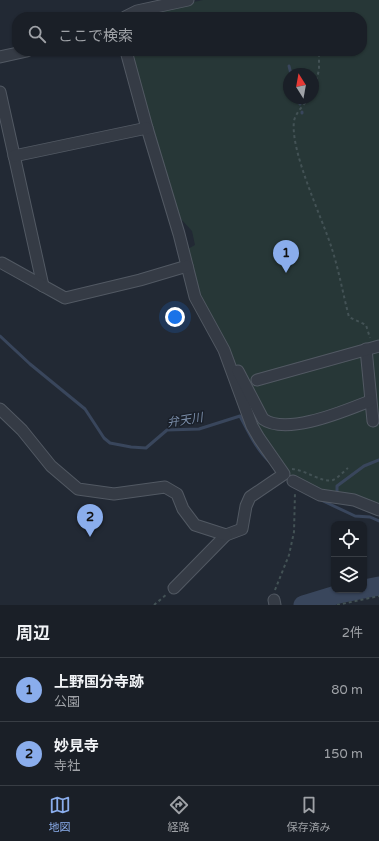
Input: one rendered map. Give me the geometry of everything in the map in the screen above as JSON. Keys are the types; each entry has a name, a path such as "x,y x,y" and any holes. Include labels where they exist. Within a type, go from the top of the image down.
{"street":[{"path":"137,12 188,0"},
{"path":"0,57 12,54"},
{"path":"127,56 198,305 220,342 230,364 252,426 290,480 320,495 354,500 379,510"},
{"path":"0,92 42,286"},
{"path":"14,156 147,128"},
{"path":"2,263 65,298 140,280 187,266"},
{"path":"257,380 372,348 370,401 374,421"},
{"path":"230,364 236,368 263,419 269,423 283,425 296,424 338,413 370,401"},
{"path":"0,409 22,430 52,466 78,489 114,494 165,487 177,494 183,509 195,525 226,534"},
{"path":"174,588 226,534 242,529 246,506 250,496 290,480"}],"path":[{"path":"319,56 319,68"},
{"path":"305,104 294,120 295,139 299,155 332,249 349,317 366,324 372,348"},
{"path":"274,603 274,592 290,555 294,532 288,469 299,470 325,480 333,480 348,468"},
{"path":"154,605 174,588"},
{"path":"337,605 379,596"}],"shaded area":[{"path":"203,0 379,0 379,515 296,484 280,465 262,437 199,296 186,250 195,245 192,231 179,217 149,126 132,56 367,56 367,12 147,12"}],"waterway":[{"name":"弁天川","path":"0,336 30,364 85,409 104,438 110,443 146,448 167,430 199,429 240,416 257,447 271,463"},
{"path":"337,494 337,486 364,466 379,460"},
{"name":"弁天川","path":"321,500 355,516 370,517 379,521"},
{"path":"367,588 379,586"},
{"path":"303,605 344,593"}],"place":[{"name":"上野国分寺跡","path":"286,273"},
{"name":"妙見寺","path":"90,537"}]}
